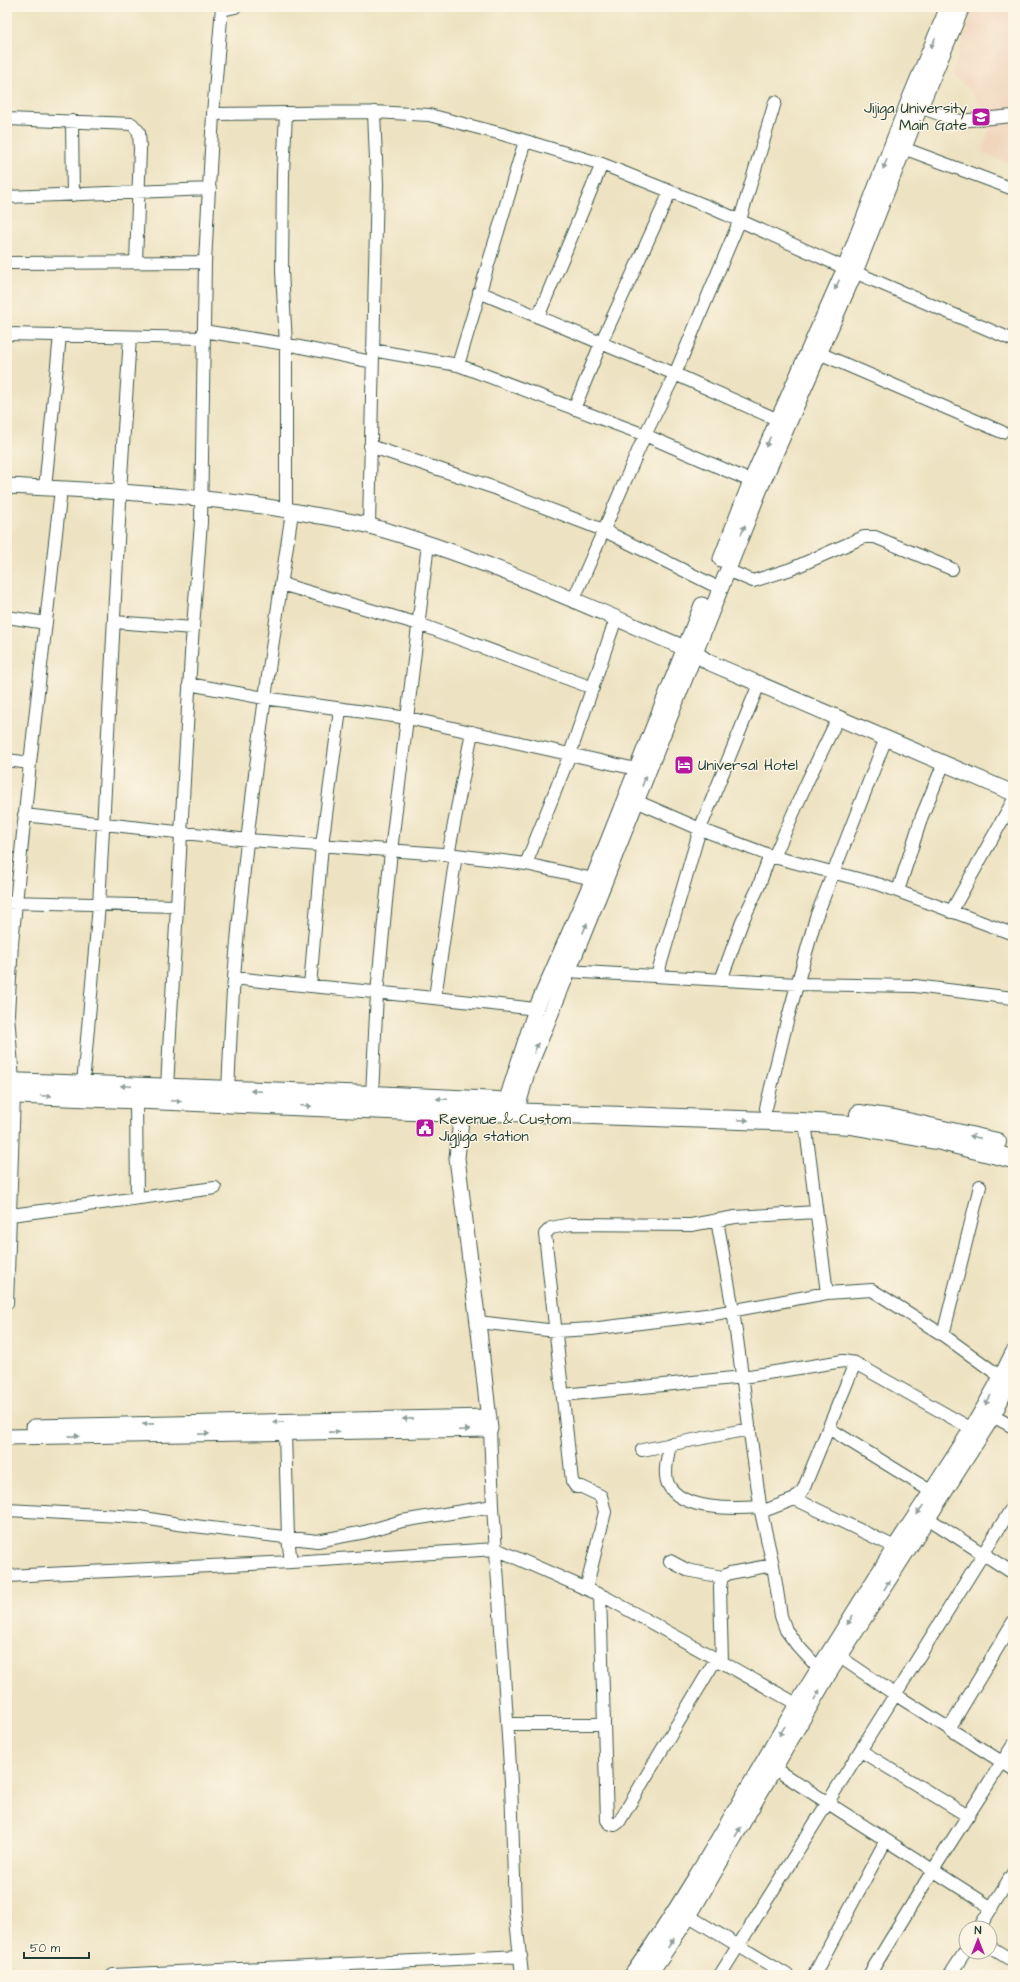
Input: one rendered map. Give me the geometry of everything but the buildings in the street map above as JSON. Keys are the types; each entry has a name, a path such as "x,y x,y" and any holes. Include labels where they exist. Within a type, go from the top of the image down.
{"highway":[{"path":"11,1088 83,1084 372,1095 462,1106"},
{"path":"11,1088 136,1100 512,1107 766,1108 851,1113 894,1119 1013,1146"},
{"path":"512,1107 805,1122 880,1130 941,1141 1013,1159"}],"main road":[{"path":"512,1107 636,801 711,584 751,482 819,353 914,105 948,7"},
{"path":"512,1107 536,1009 593,879 636,769 727,570 783,422 903,148 914,105 962,7"},
{"path":"7,486 46,488 120,497 201,503 368,526 428,548 613,627 708,662 1013,793"},
{"path":"7,495 60,498 120,497"},
{"path":"288,514 378,538 428,548 497,569 573,601 688,654"},
{"path":"462,1106 457,1158 489,1423"},
{"path":"632,1975 653,1945 803,1707 840,1657 994,1416 1013,1353"},
{"path":"649,1975 689,1916 775,1769 819,1669 895,1547 1007,1376"},
{"path":"7,1427 489,1423"},
{"path":"7,1437 285,1433 489,1423"}],"street":[{"path":"166,1087 201,503 205,262 213,114 222,9 235,7"},
{"path":"573,601 645,436 675,374 740,220 775,102"},
{"path":"914,105 959,121 1013,116"},
{"path":"213,114 374,112 429,115 525,141 602,164 740,220 850,270 1013,340"},
{"path":"368,526 378,184 374,112"},
{"path":"228,1090 234,978 248,840 264,698 281,584 288,514 286,344 282,271 283,174 286,114"},
{"path":"7,119 132,124 139,132 136,262"},
{"path":"72,121 73,195"},
{"path":"458,365 525,141"},
{"path":"903,148 1013,189"},
{"path":"538,317 602,164"},
{"path":"7,197 210,189"},
{"path":"574,409 601,343 670,192"},
{"path":"7,263 205,262"},
{"path":"479,292 675,374 783,422"},
{"path":"7,334 130,337 203,335 286,344 372,362"},
{"path":"46,488 60,335"},
{"path":"83,1084 99,905 120,497 130,337"},
{"path":"372,350 458,365 645,436 751,482"},
{"path":"819,353 1002,432"},
{"path":"370,446 492,487 603,530 711,584"},
{"path":"7,1302 11,1215 11,1088 8,1014 11,902 24,815 60,498"},
{"path":"727,570 753,581 791,569 864,537 875,537 952,569"},
{"path":"372,1095 377,993 391,851 428,548"},
{"path":"281,584 419,624 594,688"},
{"path":"7,617 46,624"},
{"path":"114,622 193,628"},
{"path":"526,864 570,754 594,688 613,627"},
{"path":"189,684 340,710 408,718 636,769"},
{"path":"657,976 700,829 759,684"},
{"path":"310,986 322,845 340,710"},
{"path":"721,980 742,922 838,718"},
{"path":"435,997 452,855 472,732"},
{"path":"766,1108 797,984 816,917 886,738"},
{"path":"7,760 30,763"},
{"path":"898,891 922,816 944,764"},
{"path":"636,801 700,829 772,856 898,891 1013,934"},
{"path":"951,912 1013,801"},
{"path":"24,815 181,831 248,840 452,855 526,864 593,879"},
{"path":"11,902 177,906"},
{"path":"566,971 797,984 915,986 1013,998"},
{"path":"234,978 377,993 435,997 536,1009"},
{"path":"136,1100 137,1198"},
{"path":"805,1122 827,1292"},
{"path":"943,1335 980,1186"},
{"path":"11,1215 215,1188"},
{"path":"586,1589 605,1512 601,1496 582,1487 576,1487 572,1481 545,1234 551,1228 571,1224 691,1225 765,1214 816,1212"},
{"path":"717,1220 733,1310 761,1510 773,1565 781,1616 786,1630 797,1645 819,1669"},
{"path":"478,1322 556,1331 591,1329 733,1310 827,1292 872,1290 1007,1376"},
{"path":"563,1395 743,1377 843,1361 855,1363 972,1429"},
{"path":"670,1444 666,1469 668,1484 675,1494 701,1506 761,1510 795,1499 803,1490 830,1429 855,1363"},
{"path":"994,1416 1013,1427"},
{"path":"489,1423 507,1724 514,1911 522,1975"},
{"path":"642,1450 750,1429"},
{"path":"830,1429 932,1492"},
{"path":"285,1433 288,1538 291,1562"},
{"path":"795,1499 895,1547"},
{"path":"7,1510 139,1518 316,1541 365,1532 402,1521 493,1506"},
{"path":"720,1975 1013,1506"},
{"path":"929,1519 1013,1573"},
{"path":"7,1576 291,1562 496,1548 600,1595 803,1707"},
{"path":"670,1561 687,1570 722,1577 730,1572 773,1565"},
{"path":"600,1595 607,1820 609,1823 615,1825 620,1822 719,1661 720,1587 722,1577"},
{"path":"949,1729 1013,1622"},
{"path":"840,1657 896,1695 1008,1766"},
{"path":"507,1724 604,1724"},
{"path":"870,1975 933,1870 968,1816 1008,1766 1013,1745"},
{"path":"861,1751 968,1816"},
{"path":"775,1769 992,1908"},
{"path":"814,1975 886,1840"},
{"path":"985,1920 1013,1873"},
{"path":"689,1916 787,1975"},
{"path":"998,1952 1013,1961"},
{"path":"113,1975 315,1970 520,1956"},
{"path":"950,1975 960,1960"}],"shaded area":[{"path":"973,7 1013,7 1013,164 982,153 989,131 984,109 969,89 952,76"}],"place":[{"name":"Jijiga University Main Gate","path":"981,117"},
{"name":"Universal Hotel","path":"684,765"},
{"name":"Revenue & Custom Jigjiga station","path":"425,1128"}]}
